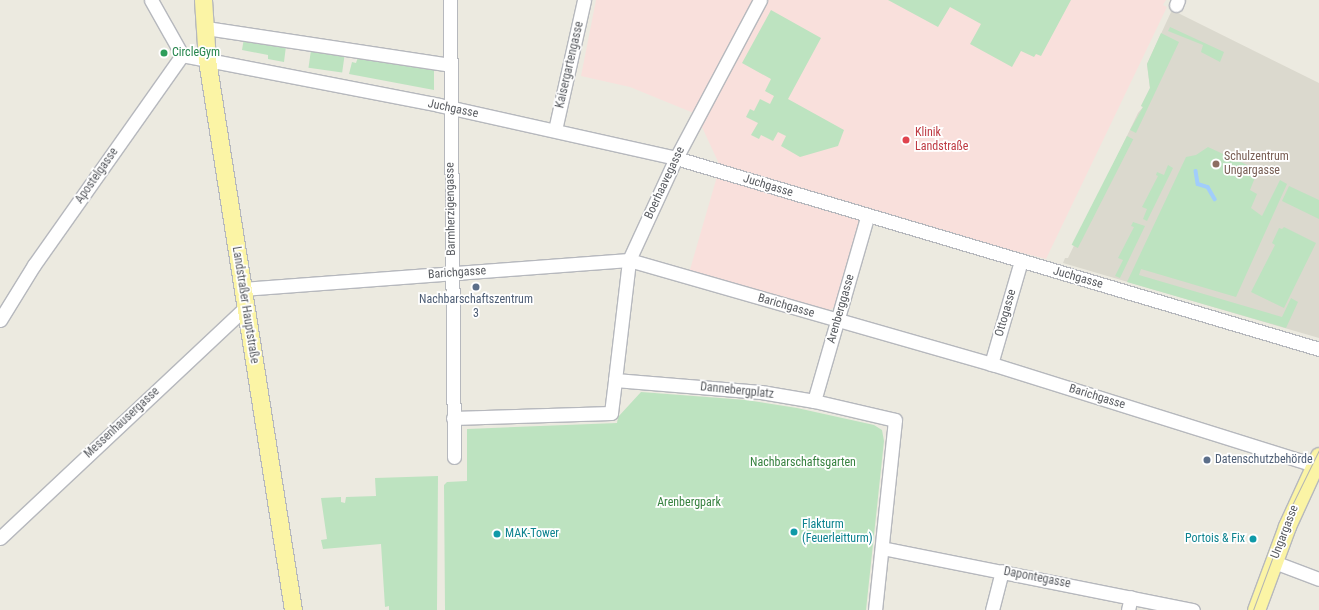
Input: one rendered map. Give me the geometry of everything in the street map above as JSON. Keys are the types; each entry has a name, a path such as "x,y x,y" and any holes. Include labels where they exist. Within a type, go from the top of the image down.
{"main road":[{"name":"Landstraßer Hauptstraße","path":"203,0 207,60 293,610"},
{"name":"Ungargasse","path":"1256,610 1274,562 1317,460"}],"street":[{"path":"151,0 182,56 207,60"},
{"name":"Barmherzigengasse","path":"450,0 453,418"},
{"name":"Kaisergartengasse","path":"555,130 584,0"},
{"name":"Boerhaavegasse","path":"615,380 629,260 676,158 760,0"},
{"path":"206,28 450,65"},
{"name":"Apostelgasse","path":"0,320 34,265 182,56"},
{"name":"Juchgasse","path":"207,60 450,108 555,130 676,158 867,217 1319,349"},
{"name":"Arenberggasse","path":"814,401 867,217"},
{"name":"Barichgasse","path":"242,289 629,260 1317,460"},
{"name":"Ottogasse","path":"991,364 1021,261"},
{"name":"Messenhausergasse","path":"0,538 245,308"},
{"path":"454,457 453,418 611,413 615,380"},
{"name":"Dannebergplatz","path":"615,380 761,392 814,401 895,420 875,610"},
{"name":"Dapontegasse","path":"882,548 1193,610"},
{"path":"1274,562 1319,579"},
{"path":"992,610 1002,571"},
{"path":"1128,610 1131,597"}],"shaded area":[{"name":"Klinik Landstraße","path":"596,0 1166,0 1163,5 1167,7 1046,259 864,212 836,306 826,312 689,273 720,166 696,114 630,87 581,76"},
{"name":"Schulzentrum Ungargasse","path":"1172,10 1319,83 1319,338 1063,263 1065,258 1068,258 1138,113 1143,107 1141,106 1150,88 1147,64"}],"green space":[{"path":"888,0 1071,0 1041,56 1036,54 1034,57 1021,51 1012,67 970,44 981,24 950,7 938,27"},
{"path":"771,10 821,38 788,99 844,130 838,146 800,157 781,146 786,136 778,132 773,141 761,135 759,139 751,135 758,123 746,117 750,109 754,111 760,99 770,104 774,96 765,91 771,79 742,63"},
{"path":"1170,27 1224,52 1220,62 1201,52 1203,45 1168,31"},
{"path":"1161,33 1179,42 1136,133 1130,130 1143,107 1141,106 1150,88 1147,64"},
{"path":"244,38 286,46 284,62 268,59 268,55 242,50"},
{"path":"311,50 345,55 342,73 308,68"},
{"path":"358,57 434,69 434,90 349,74 352,62 356,63"},
{"path":"1127,136 1133,139 1078,248 1072,245"},
{"path":"1208,147 1258,170 1250,190 1257,194 1251,208 1262,216 1280,180 1287,184 1236,297 1141,269 1139,275 1282,317 1291,298 1298,302 1286,328 1127,282 1186,157 1196,155"},
{"path":"1168,165 1173,168 1147,221 1143,219 1147,209 1142,207 1158,176 1156,175 1157,172 1164,175"},
{"path":"1289,186 1319,200 1319,219 1282,201"},
{"path":"1133,222 1145,226 1120,278 1115,276 1123,260 1118,258 1134,227 1131,226"},
{"path":"1284,227 1316,243 1284,308 1251,292 1275,245 1272,243 1279,228 1282,229"},
{"name":"Arenbergpark","path":"641,392 746,400 797,408 874,425 882,430 884,441 866,610 445,610 444,485 447,482 467,481 467,429 617,423 618,417"},
{"path":"438,476 437,610 389,610 389,606 385,607 381,544 323,549 321,540 327,539 321,498 341,497 341,502 345,503 346,497 376,496 375,478"}],"waterway":[{"path":"1196,171 1198,184 1208,187 1215,199"}],"tram line":[{"path":"1253,610 1292,505 1319,450"}],"place":[{"name":"CircleGym","path":"164,53"},
{"name":"Klinik Landstraße","path":"906,140"},
{"name":"Schulzentrum Ungargasse","path":"1216,164"},
{"name":"Nachbarschaftszentrum 3","path":"476,287"},
{"name":"Datenschutzbehörde","path":"1207,460"},
{"name":"Flakturm (Feuerleitturm)","path":"794,532"},
{"name":"MAK-Tower","path":"497,534"},
{"name":"Portois & Fix","path":"1253,539"}],"park label":[{"name":"Nachbarschaftsgarten","path":"803,463"}]}
